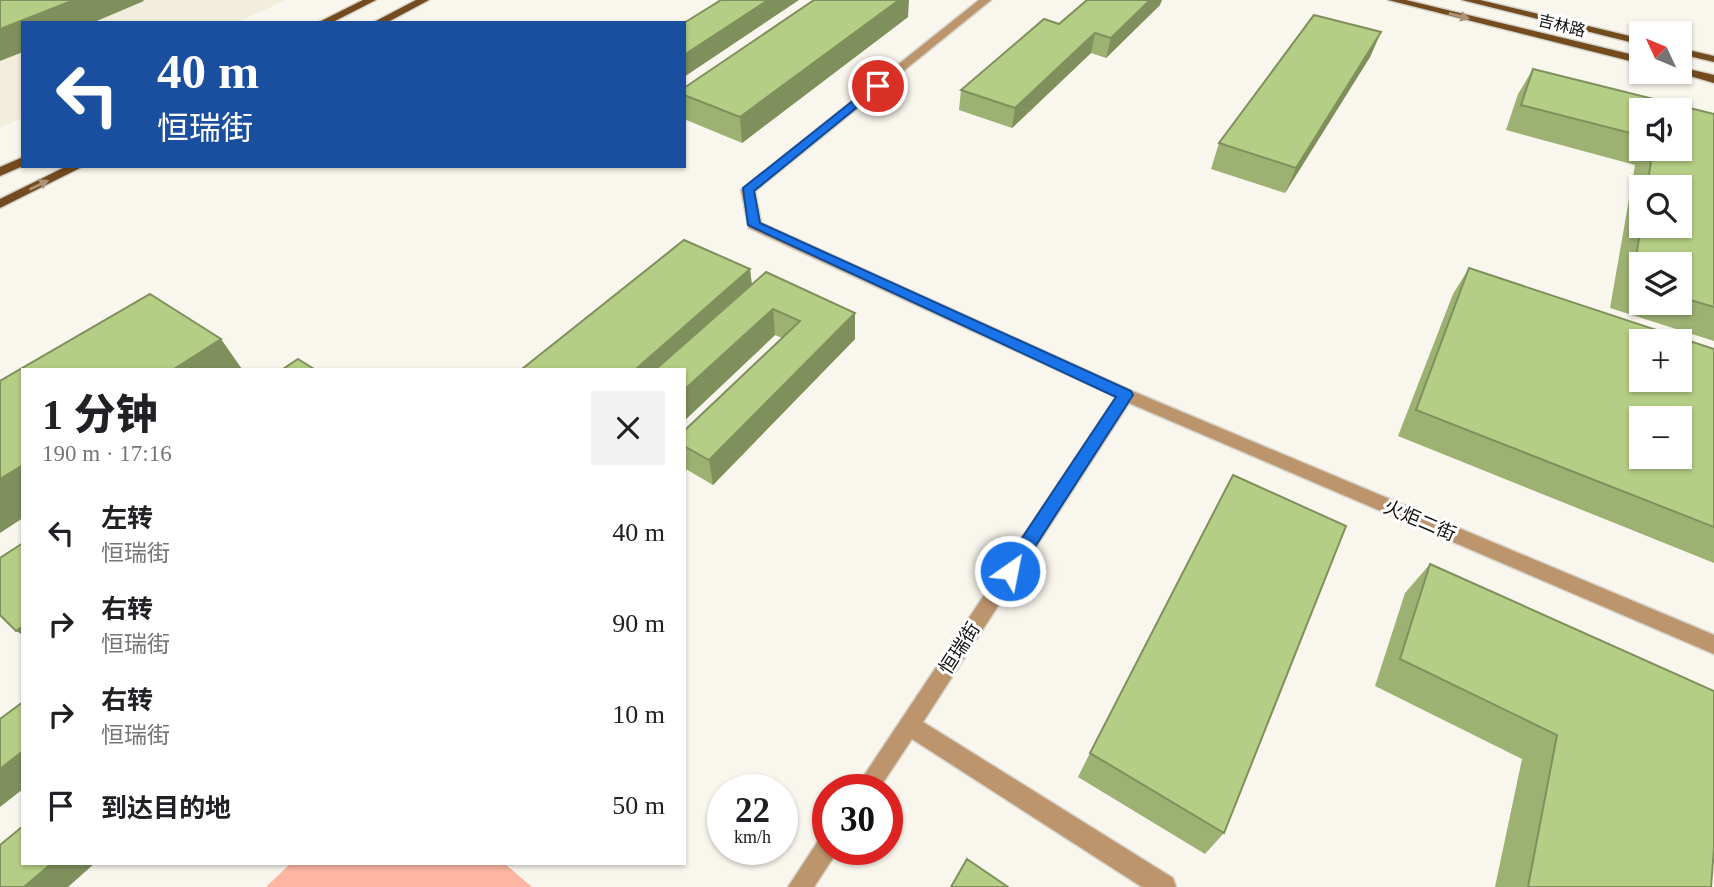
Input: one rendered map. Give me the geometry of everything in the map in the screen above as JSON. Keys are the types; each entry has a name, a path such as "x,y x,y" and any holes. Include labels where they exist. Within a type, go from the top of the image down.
{"main road":[{"path":"326,21 371,0"},
{"path":"381,21 424,0"},
{"name":"吉林路","path":"1393,0 1629,58"},
{"name":"吉林路","path":"1467,0 1629,39"},
{"path":"1692,54 1714,59"},
{"path":"1692,73 1714,79"},
{"path":"0,172 21,162"},
{"path":"0,204 74,168"}],"street":[{"path":"986,0 748,190 754,225 1126,395"},
{"name":"火炬二街","path":"1126,395 1714,645"},
{"name":"恒瑞街","path":"876,774 1126,395"},
{"path":"909,725 1164,887"},
{"path":"800,887 815,865"}],"shaded area":[{"path":"0,0 286,0 239,21 21,21 21,119 0,128"},
{"path":"289,865 506,865 532,887 266,887"}],"building":[{"path":"0,0 74,0 0,29"},
{"path":"721,0 768,0 686,54 686,22"},
{"path":"814,0 899,0 740,117 686,96 686,87"},
{"path":"1087,0 1150,0 1111,38 1095,33 1015,108 961,90 1044,19 1059,24"},
{"path":"1314,15 1381,32 1296,168 1219,143"},
{"path":"1533,69 1650,98 1629,98 1629,133 1521,105"},
{"path":"1692,109 1714,114 1714,307 1692,301 1692,252 1637,252 1639,238 1692,238 1692,175 1649,175 1651,161 1692,161"},
{"path":"684,240 750,269 637,368 523,368"},
{"path":"1469,268 1654,329 1629,329 1629,392 1692,392 1692,342 1714,349 1714,527 1416,410"},
{"path":"766,272 855,313 709,460 686,447 686,429 800,321 773,309 686,388 686,368 657,368"},
{"path":"150,294 221,339 176,368 22,368"},
{"path":"298,359 312,368 284,368"},
{"path":"21,369 21,466 0,479 0,381"},
{"path":"1233,475 1346,526 1224,833 1090,753"},
{"path":"21,544 21,627 16,631 0,615 0,558"},
{"path":"1430,564 1714,691 1714,848 1711,887 1528,887 1557,735 1400,659"},
{"path":"21,703 21,753 0,769 0,719"},
{"path":"21,828 21,865 50,865 24,887 0,887 0,845"},
{"path":"967,859 1008,887 951,887"}],"route":[{"path":"878,86 748,190 754,225 1126,395 1010,571"}]}
